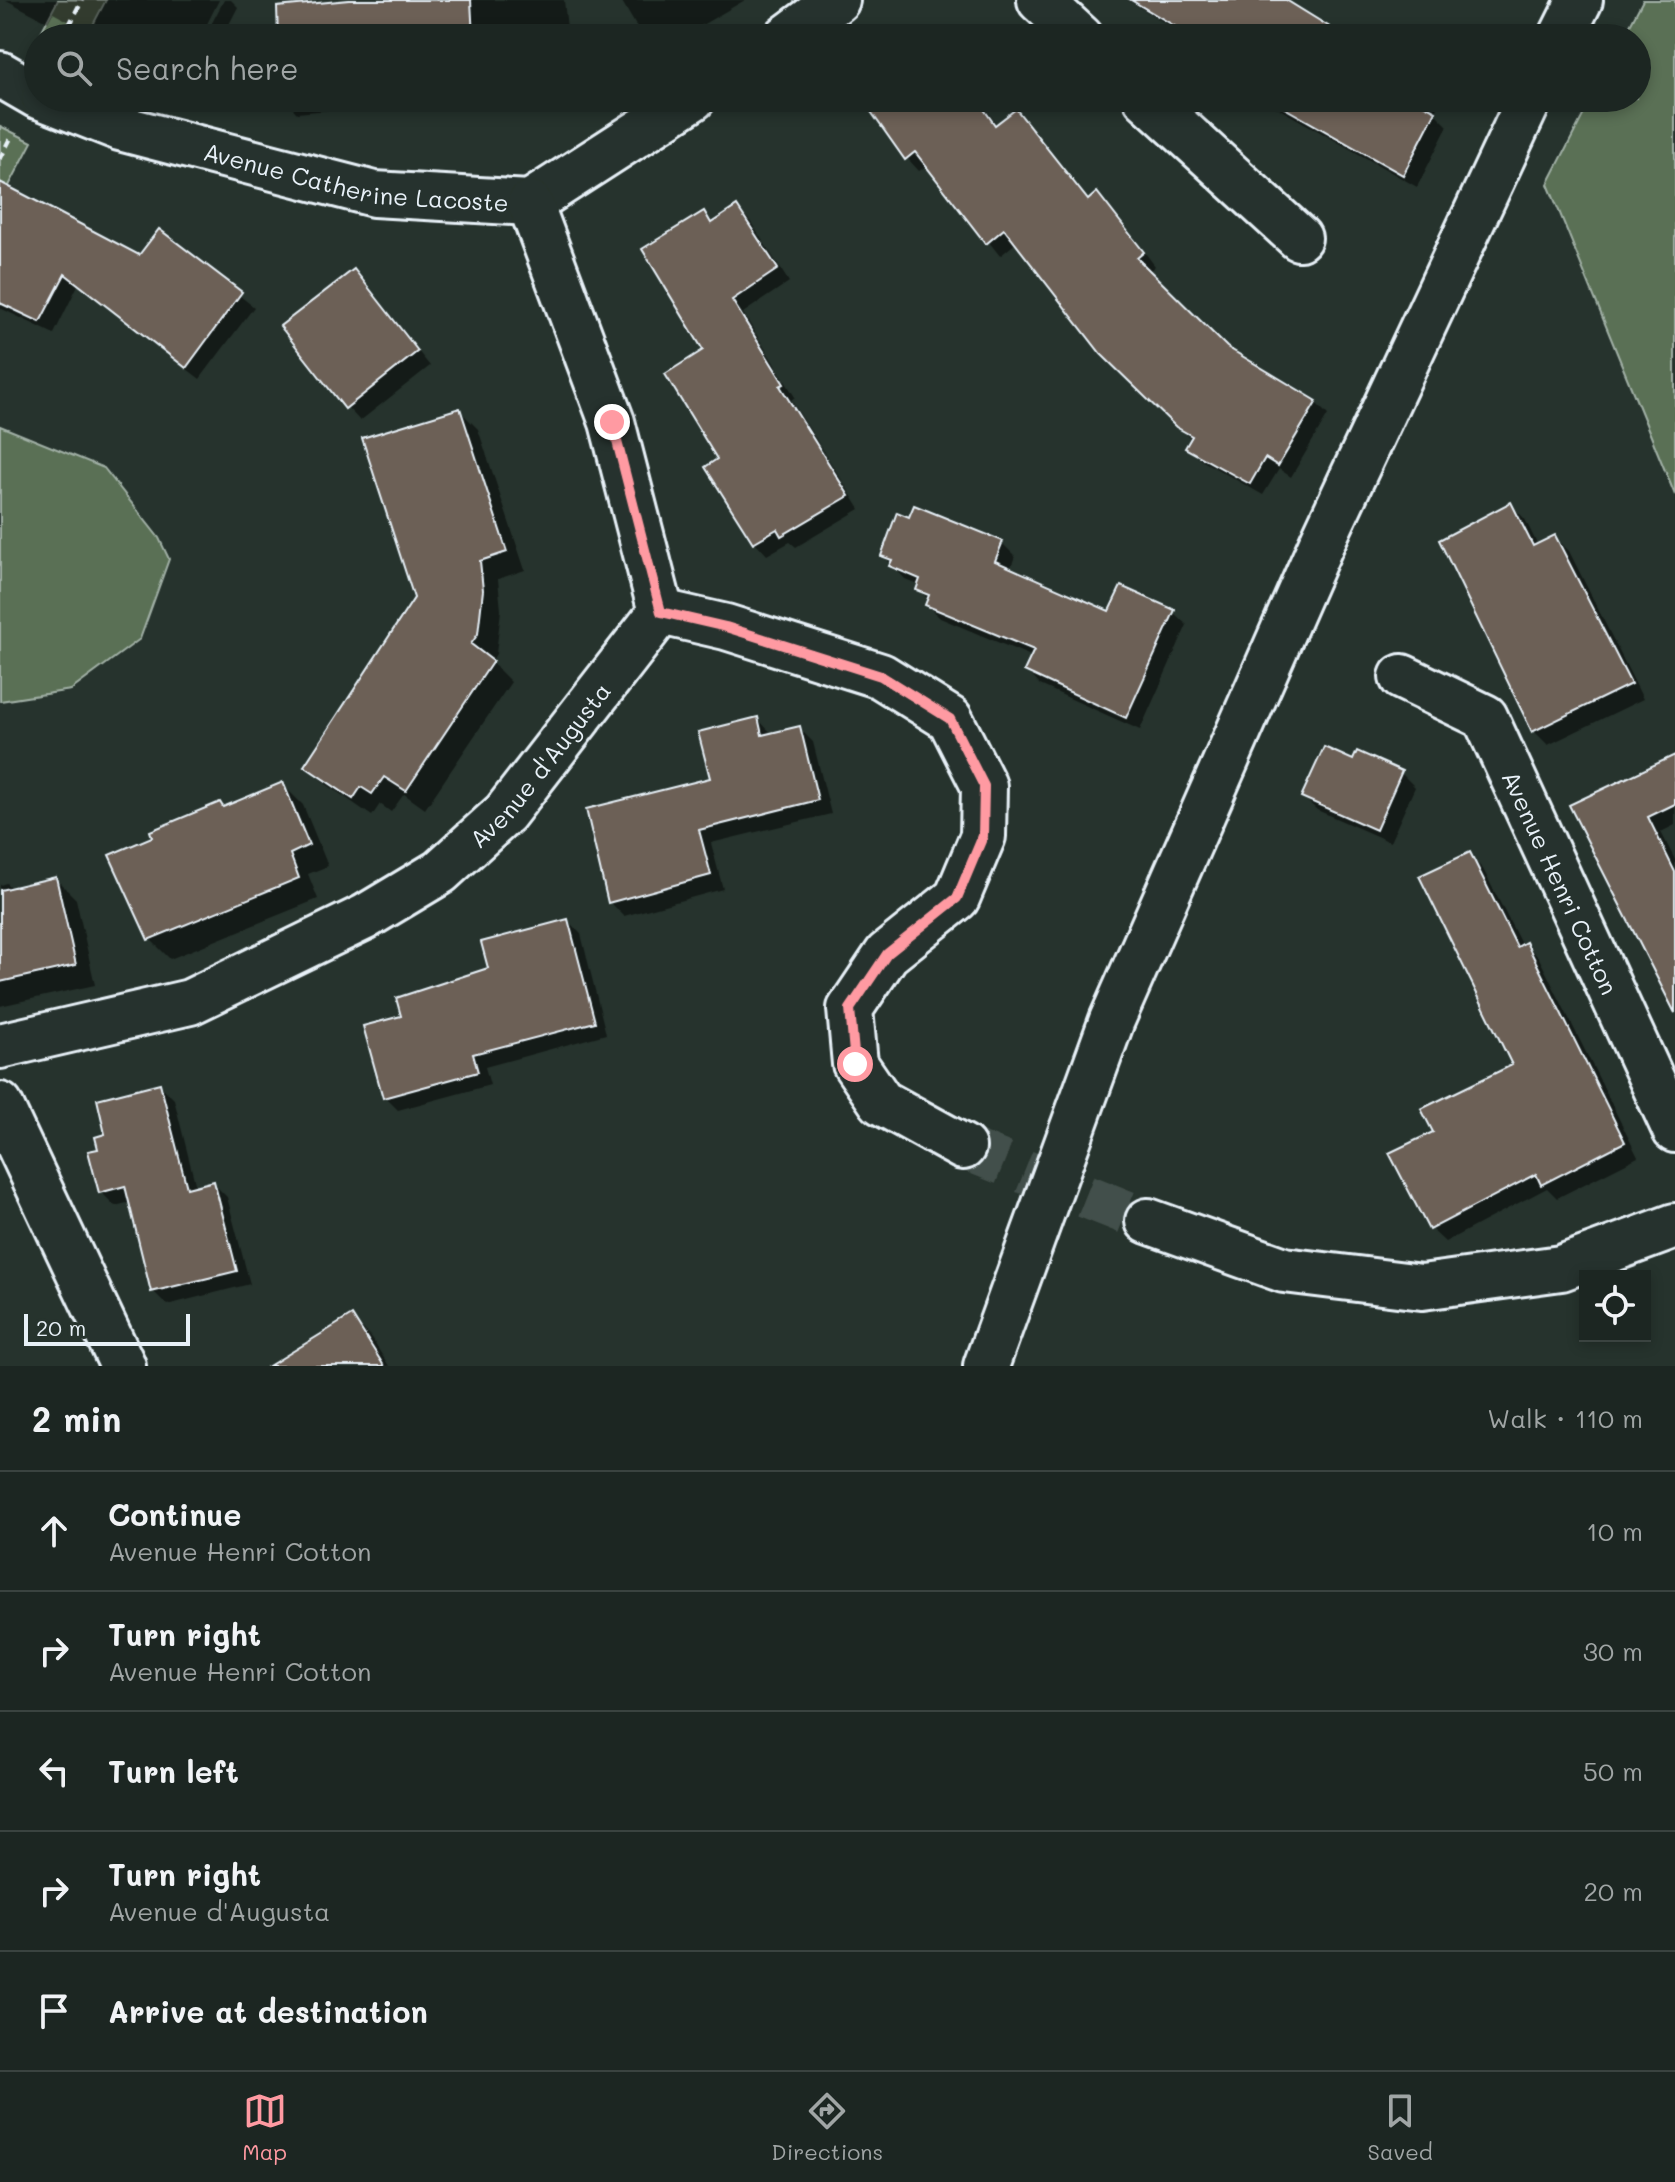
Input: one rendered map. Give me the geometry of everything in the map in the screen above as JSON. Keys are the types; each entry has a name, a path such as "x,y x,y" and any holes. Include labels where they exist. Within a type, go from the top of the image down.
{"street":[{"path":"805,24 837,0"},
{"path":"1040,0 1066,24"},
{"path":"1568,24 1580,0"},
{"path":"0,74 24,88"},
{"name":"Avenue Catherine Lacoste","path":"79,112 120,128 374,194 530,203 671,112"},
{"path":"1161,112 1299,238"},
{"path":"986,1366 1112,1020 1323,540 1523,112"},
{"path":"530,203 612,422 661,612 726,627 881,676 950,719 984,786 983,836 957,898 887,954 850,1009 855,1064 881,1102 963,1147"},
{"name":"Avenue d'Augusta","path":"0,1046 190,1002 365,917 440,872 505,813 661,612"},
{"name":"Avenue Henri Cotton","path":"1402,677 1485,717 1675,1130"},
{"path":"0,1105 123,1366"},
{"path":"1148,1221 1284,1270 1422,1287 1561,1268 1675,1226"}],"path":[{"path":"70,24 82,0"}],"green space":[{"path":"58,0 106,0 93,24 45,24"},
{"path":"1643,0 1675,0 1675,495 1548,184 1585,112 1651,112 1651,24 1630,24"},
{"path":"0,126 32,142 0,203"},
{"path":"0,426 104,468 159,538 169,559 140,639 71,690 0,701"}],"building":[{"path":"349,0 471,0 472,24 278,24 277,7"},
{"path":"1131,0 1286,0 1325,24 1171,24"},
{"path":"871,112 986,112 995,125 1012,112 1018,112 1088,200 1097,192 1144,252 1137,258 1227,347 1317,401 1278,466 1265,458 1250,484 1185,448 1192,436 1176,427 1101,354 1004,229 986,244 915,152 905,160"},
{"path":"1292,112 1435,112 1403,175"},
{"path":"0,182 139,255 159,229 242,292 186,368 65,274 40,322 0,303"},
{"path":"737,206 778,269 732,300 784,384 780,386 849,496 781,536 777,529 753,543 705,467 717,459 665,374 703,350 642,249 704,211 711,223"},
{"path":"354,269 418,351 345,409 280,326"},
{"path":"460,408 507,552 480,561 483,590 478,634 471,644 493,661 406,791 384,777 372,794 361,787 353,799 304,766 414,598 362,438"},
{"path":"1511,502 1533,546 1555,535 1631,684 1532,732 1439,540"},
{"path":"914,505 1003,541 995,561 1109,611 1121,586 1175,610 1126,718 1024,671 1034,650 925,605 929,595 916,590 920,579 889,566 892,560 881,556 897,512 909,517"},
{"path":"758,717 762,735 800,726 818,800 699,830 711,875 608,903 586,809 710,778 698,732"},
{"path":"1324,747 1353,760 1357,751 1402,771 1376,830 1301,797"},
{"path":"1675,755 1675,804 1648,817 1675,872 1675,1013 1569,805"},
{"path":"283,782 309,845 290,854 299,878 148,940 109,855 152,837 150,831 220,802 223,807"},
{"path":"1470,852 1517,947 1526,942 1625,1142 1541,1185 1536,1174 1429,1230 1389,1153 1433,1132 1421,1109 1512,1065 1419,876"},
{"path":"56,877 76,965 0,982 0,890"},
{"path":"568,919 595,1022 473,1054 478,1072 383,1098 363,1026 401,1016 396,998 488,968 481,942"},
{"path":"160,1083 187,1188 214,1181 237,1271 151,1292 125,1186 99,1193 88,1151 98,1149 95,1137 105,1134 97,1099"},
{"path":"352,1315 384,1366 269,1366"}],"tunnel":[{"path":"963,1147 1148,1221"}],"route":[{"path":"612,422 661,612 726,627 881,676 950,719 984,786 983,836 957,898 887,954 850,1009 855,1064"}]}
